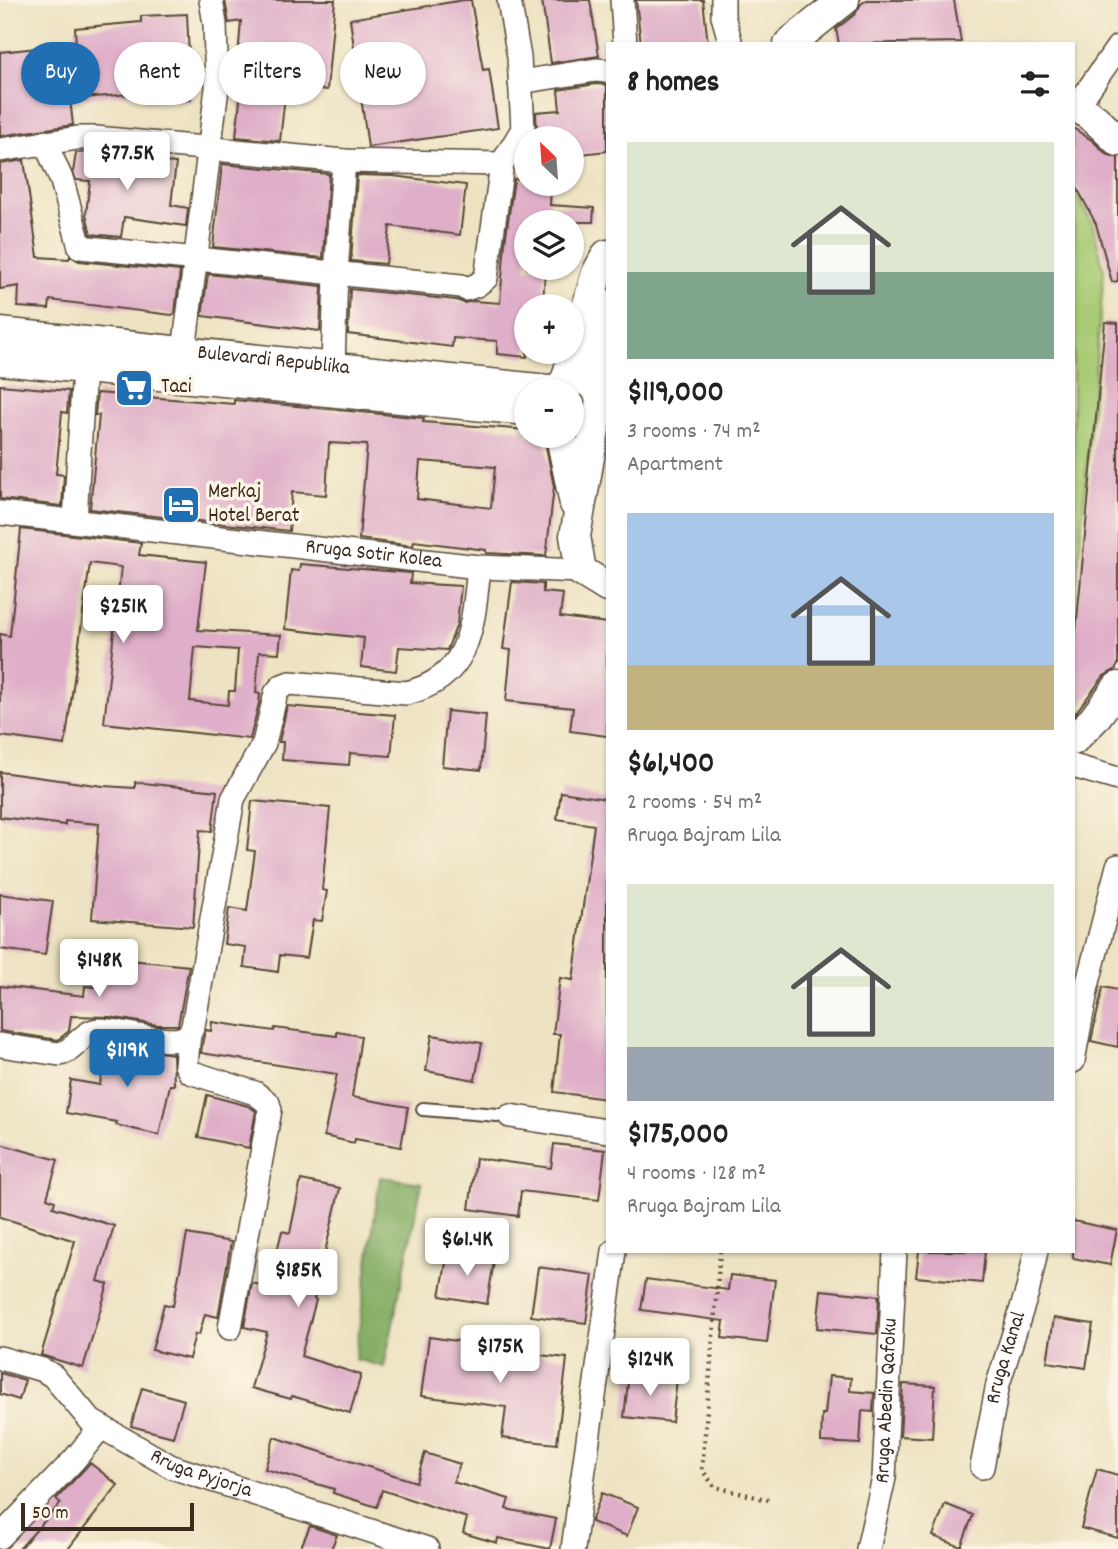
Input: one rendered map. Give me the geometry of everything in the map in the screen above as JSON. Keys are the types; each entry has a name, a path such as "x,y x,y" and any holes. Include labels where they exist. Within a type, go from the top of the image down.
{"street":[{"path":"184,351 211,149 218,65 211,0"},
{"path":"45,142 62,181 80,247 461,286 466,289 486,278 502,164 523,129 519,57 509,0"},
{"path":"622,0 625,42"},
{"path":"723,0 723,16 730,42"},
{"path":"792,42 844,0"},
{"path":"1118,47 1075,104 1118,141"},
{"path":"520,82 606,71"},
{"path":"0,150 45,142 96,138 344,161 502,164"},
{"path":"333,366 344,161"},
{"path":"559,378 602,264"},
{"path":"602,264 590,414 579,521 575,536 581,571 606,586"},
{"name":"Bulevardi Republika","path":"0,333 514,383"},
{"name":"Bulevardi Republika","path":"0,360 514,409"},
{"path":"75,520 84,368"},
{"name":"Bulevardi Republika","path":"584,380 596,388 590,414"},
{"path":"564,448 579,521"},
{"name":"Rruga Sotir Kolea","path":"0,513 479,567 581,571"},
{"path":"230,1328 270,1110 263,1097 190,1072 186,1065 189,1034 193,1026 233,799 264,743 276,693 282,687 290,683 406,693 422,690 435,683 461,657 469,640 479,567"},
{"path":"1075,738 1094,719 1118,687"},
{"path":"1075,767 1118,779"},
{"path":"1075,1050 1087,986 1118,866"},
{"path":"0,1045 59,1054 66,1053 88,1033 98,1029 175,1040 189,1034"},
{"path":"510,1116 606,1131"},
{"path":"573,1549 614,1253"},
{"name":"Rruga Abedin Qafoku","path":"868,1549 884,1478 895,1253"},
{"name":"Rruga Kanal","path":"982,1467 999,1384 1028,1289 1036,1253"},
{"name":"Rruga Pyjorja","path":"0,1357 43,1370 53,1376 83,1414 155,1458 185,1472 274,1498 427,1549"},
{"path":"0,1537 74,1460 101,1427"}],"lane":[{"path":"423,1110 510,1116"}],"path":[{"path":"720,1253 702,1469 715,1486 769,1500"}],"green space":[{"path":"1075,192 1093,225 1104,271 1075,603"},
{"path":"380,1177 422,1183 384,1367 355,1359"}],"building":[{"path":"225,0 335,0 327,90 326,42 239,42 241,21 229,23"},
{"path":"471,0 483,70 489,69 498,128 368,147 362,105 426,105 426,42 353,42 350,19"},
{"path":"542,0 590,0 599,56 551,63"},
{"path":"636,0 703,0 708,42 641,42"},
{"path":"867,0 954,0 961,42 839,42 836,29 855,14"},
{"path":"187,14 188,42 114,42 114,95 100,97 100,42 76,42 75,28 141,22 141,16"},
{"path":"21,50 21,105 71,105 73,125 0,136 0,52"},
{"path":"606,85 606,151 584,154 584,126 537,126 536,112 560,110 558,90"},
{"path":"239,105 284,105 280,141 236,137"},
{"path":"1075,129 1106,154 1118,158 1118,281 1112,282 1096,224 1075,184"},
{"path":"76,153 126,155 126,159 176,163 171,205 188,208 186,226 124,217 121,237 91,234 86,214 90,181 76,180 73,172"},
{"path":"24,160 38,257 69,259 70,256 79,261 180,271 175,313 172,315 50,300 49,309 18,307 19,286 0,289 0,164"},
{"path":"222,164 329,174 323,258 213,247"},
{"path":"357,175 393,176 466,185 460,235 390,226 386,264 351,261"},
{"path":"514,179 514,196 550,196 550,205 594,208 593,222 584,222 584,210 514,210 514,280 544,280 544,294 514,294 514,356 497,354 497,341 453,338 452,347 348,334 350,289 464,303 500,303"},
{"path":"208,274 322,286 320,331 202,316"},
{"path":"1105,322 1118,323 1118,665 1104,676 1075,713 1075,641"},
{"path":"0,385 69,391 67,413 62,412 56,474 64,475 62,506 0,499"},
{"path":"97,393 234,404 234,400 424,418 423,422 514,429 514,448 546,448 554,487 546,556 486,553 486,550 414,541 413,546 359,539 367,445 329,443 326,495 292,492 289,531 90,509 99,415 95,415","holes":["420,461 495,467 491,508 417,499"]},
{"path":"21,529 141,543 139,555 206,562 198,630 281,635 279,653 259,652 256,693 260,694 250,739 104,723 121,567 90,563 65,745 0,736 0,634 10,636","holes":["195,647 238,650 235,691 229,691 228,705 190,701"]},
{"path":"300,564 411,573 410,583 461,586 457,624 447,650 399,647 396,671 361,667 364,638 285,629 291,570 299,571"},
{"path":"512,582 543,584 543,592 563,594 560,617 606,623 606,736 570,731 573,708 506,701 511,650 503,649"},
{"path":"287,706 395,715 391,756 350,753 349,765 282,760 283,742 279,742"},
{"path":"447,711 486,715 481,770 442,766"},
{"path":"0,772 103,786 135,788 135,782 217,791 212,831 200,830 193,927 92,919 99,824 65,821 65,825 0,817"},
{"path":"561,792 606,799 606,1099 554,1092 560,1034 553,1034 560,978 573,980 594,825 557,819"},
{"path":"252,801 330,808 322,890 327,891 322,921 313,920 307,958 280,955 278,972 244,967 246,947 224,944 229,908 247,911 255,851 247,850"},
{"path":"0,894 53,901 45,955 0,949"},
{"path":"99,957 189,966 178,1025 157,1025 110,1017 71,1016 69,1031 58,1040 0,1031 0,986 84,996 85,986 95,987"},
{"path":"1103,987 1118,990 1118,1047 1091,1041"},
{"path":"212,1022 274,1031 275,1028 337,1036 337,1032 361,1036 352,1097 408,1107 401,1147 355,1139 354,1143 324,1136 337,1074 201,1053 206,1030 211,1031"},
{"path":"432,1035 482,1043 475,1080 426,1071"},
{"path":"106,1044 173,1054 174,1085 170,1085 159,1135 116,1125 117,1122 66,1113 71,1080 100,1085"},
{"path":"207,1095 248,1106 256,1111 249,1148 198,1137"},
{"path":"0,1144 58,1160 47,1198 55,1201 53,1207 114,1226 98,1281 108,1284 83,1368 41,1355 75,1241 0,1217"},
{"path":"554,1144 605,1150 599,1200 521,1191 518,1216 469,1209 476,1158 551,1168"},
{"path":"301,1180 340,1188 301,1356 361,1375 350,1413 292,1396 291,1399 251,1388 267,1332 244,1327 252,1283 268,1287 282,1231 290,1233"},
{"path":"1075,1221 1117,1230 1110,1265 1073,1258"},
{"path":"187,1234 231,1242 218,1317 205,1314 199,1335 195,1334 189,1359 152,1350 164,1304 173,1306"},
{"path":"448,1252 494,1261 487,1304 440,1296"},
{"path":"919,1253 985,1253 982,1283 916,1277"},
{"path":"538,1267 593,1275 586,1323 531,1316"},
{"path":"730,1275 775,1280 767,1343 722,1338 724,1321 641,1310 646,1279 728,1290"},
{"path":"821,1290 879,1296 877,1334 817,1328"},
{"path":"1054,1318 1093,1324 1086,1368 1047,1362"},
{"path":"429,1337 485,1345 485,1349 567,1358 557,1444 502,1438 506,1407 421,1396"},
{"path":"0,1373 25,1380 19,1400 0,1394"},
{"path":"629,1374 677,1379 672,1422 624,1417"},
{"path":"829,1376 851,1378 850,1391 874,1393 873,1412 862,1411 860,1444 821,1442 822,1414 825,1414"},
{"path":"903,1384 935,1386 932,1438 900,1436"},
{"path":"142,1388 184,1400 173,1437 131,1426"},
{"path":"274,1437 416,1482 425,1453 460,1464 453,1482 509,1499 506,1509 556,1519 550,1549 498,1538 497,1543 463,1533 467,1518 382,1490 377,1507 333,1493 334,1489 265,1469"},
{"path":"90,1463 118,1485 68,1549 19,1549 61,1503 56,1499"},
{"path":"1097,1469 1118,1475 1118,1538 1081,1528"},
{"path":"602,1493 638,1507 627,1536 591,1522"},
{"path":"945,1504 973,1515 961,1547 933,1536"},
{"path":"310,1526 337,1535 331,1549 300,1549"}],"place":[{"name":"Taci","path":"134,388"},
{"name":"Merkaj Hotel Berat","path":"181,505"}]}
